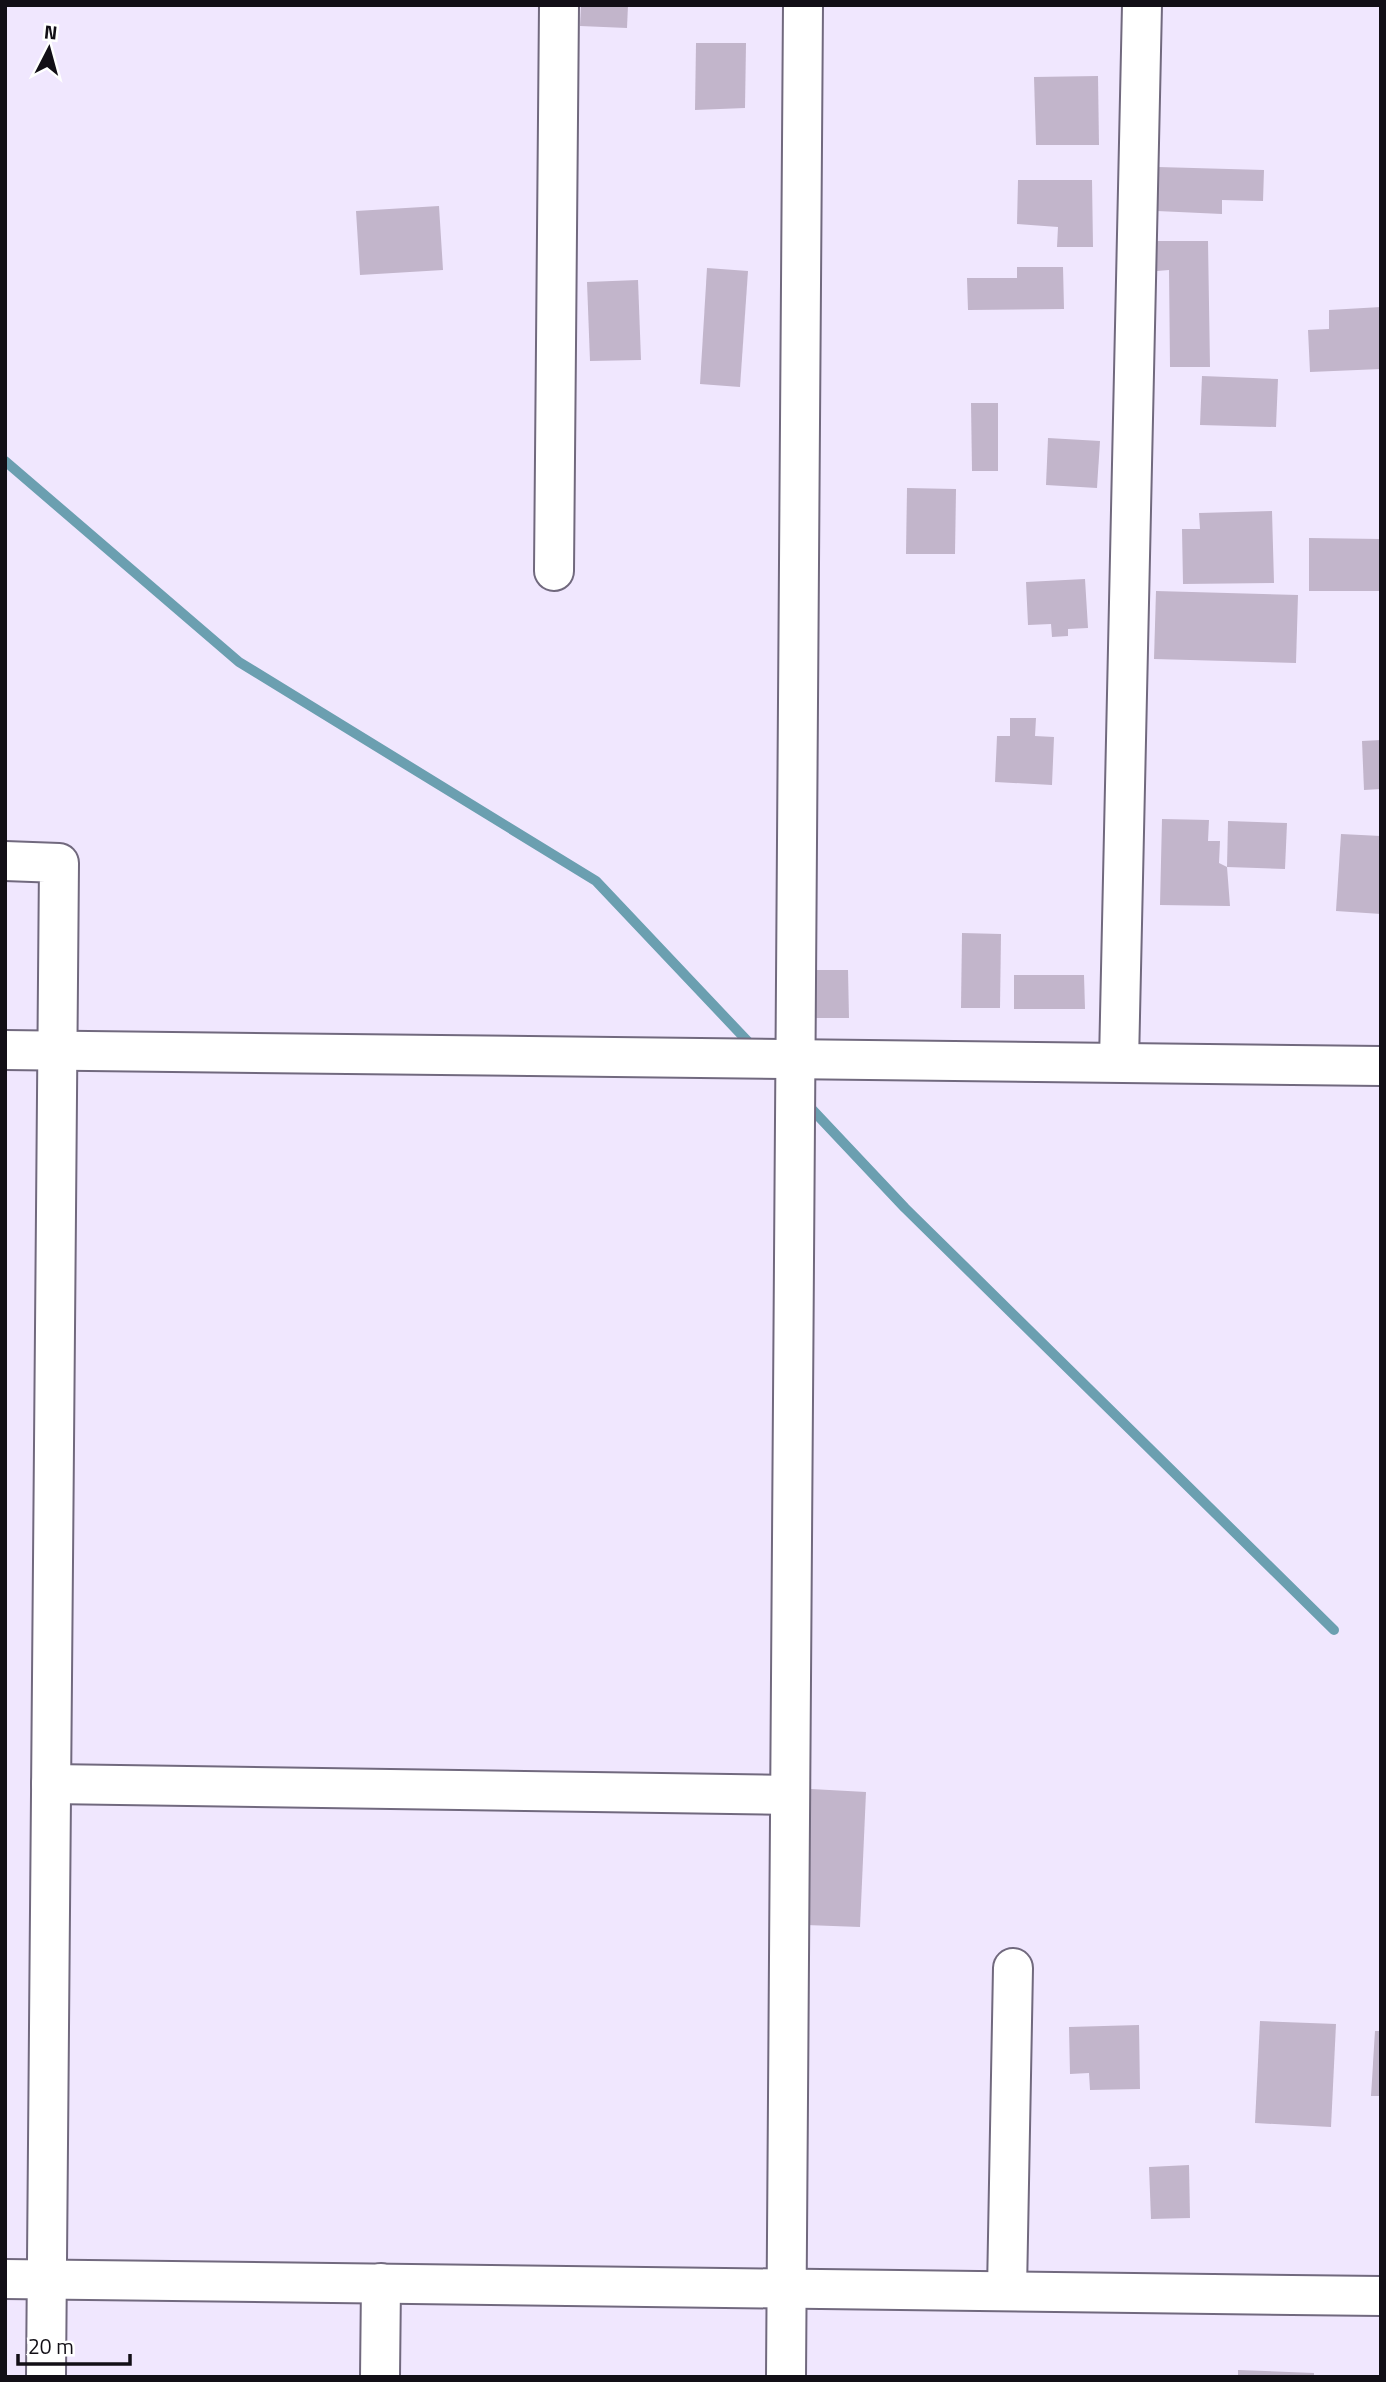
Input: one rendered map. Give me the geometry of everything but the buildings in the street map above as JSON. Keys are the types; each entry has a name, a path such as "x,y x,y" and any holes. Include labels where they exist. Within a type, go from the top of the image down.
{"street":[{"path":"554,571 559,5"},
{"path":"786,2377 803,5"},
{"path":"1119,1062 1142,5"},
{"path":"5,861 59,863 46,2377"},
{"path":"5,1050 1381,1066"},
{"path":"51,1784 790,1795"},
{"path":"1007,2291 1013,1968"},
{"path":"5,2279 1381,2296"},
{"path":"380,2377 381,2283"}],"waterway":[{"path":"5,461 239,662 596,881 754,1048"},
{"path":"806,1103 905,1208 1334,1630"}]}
